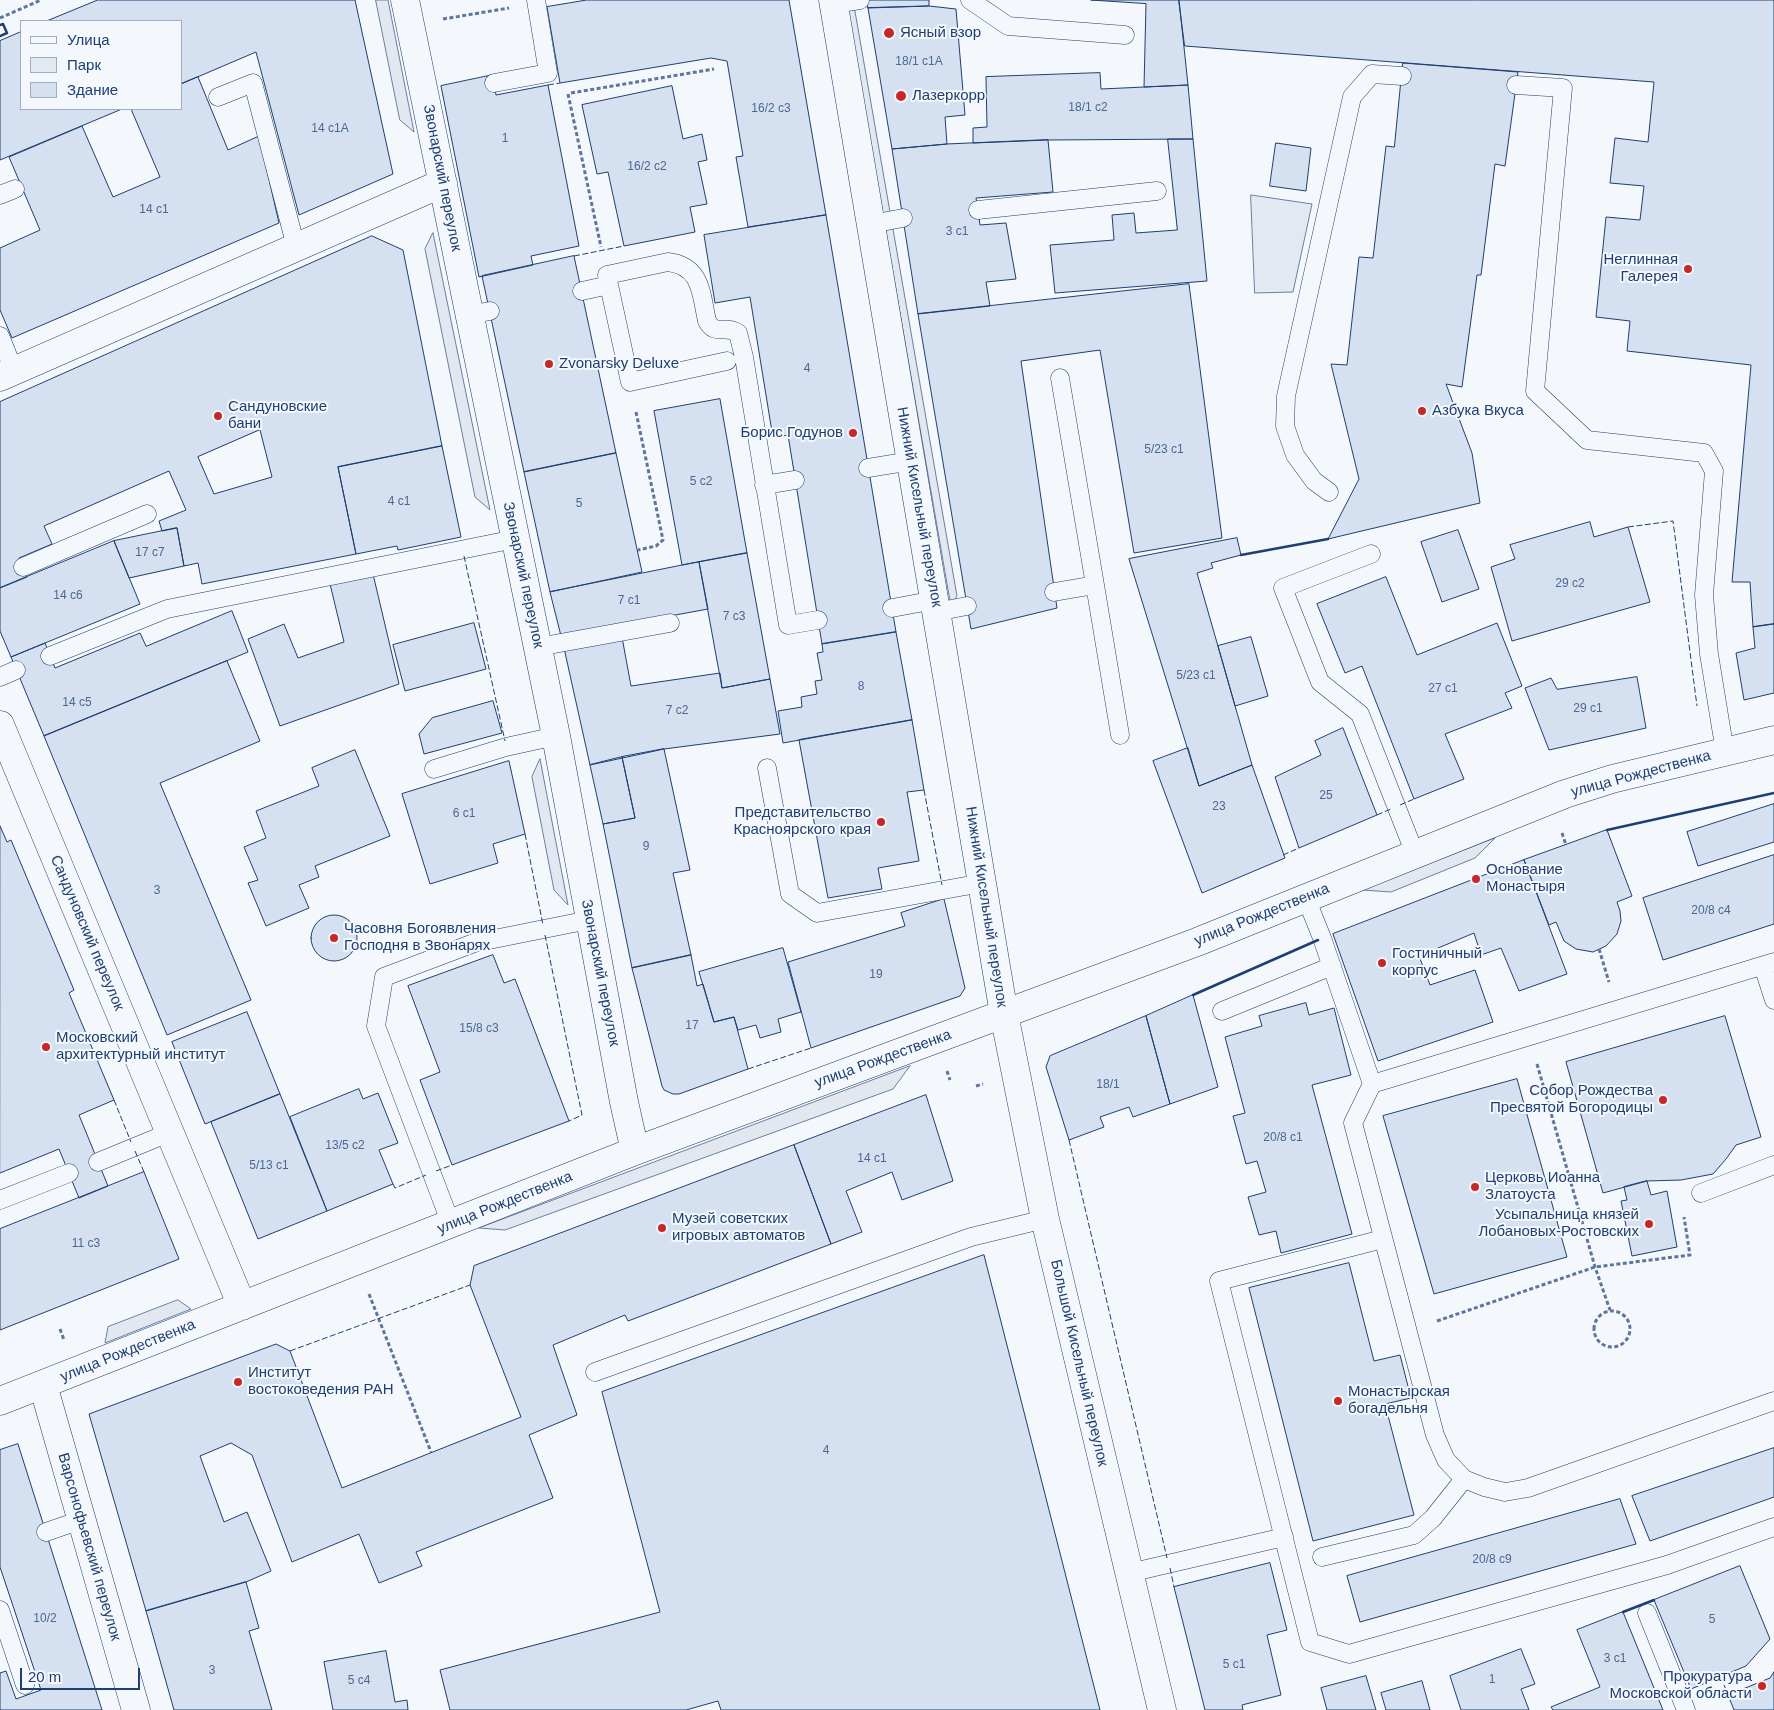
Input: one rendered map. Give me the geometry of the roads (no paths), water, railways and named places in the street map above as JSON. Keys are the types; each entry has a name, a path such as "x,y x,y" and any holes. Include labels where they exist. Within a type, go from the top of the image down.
{"street":[{"name":"Звонарский переулок","path":"405,0 433,96 443,183 480,313 515,539 556,736 624,1102 636,1151"},
{"name":"Нижний Кисельный переулок","path":"842,1 871,224 1004,1014"},
{"path":"7,374 443,183"},
{"name":"Сандуновский переулок","path":"0,725 242,1306"},
{"name":"улица Рождественка","path":"0,1401 636,1151 1197,942 1565,794 1612,779 1774,740"},
{"name":"Большой Кисельный переулок","path":"1004,1014 1044,1219 1162,1710"},
{"name":"Варсонофьевский переулок","path":"43,1384 136,1710"}],"lane":[{"path":"970,0 1008,26 1125,35"},
{"path":"494,83 548,73 536,2"},
{"path":"1330,492 1314,481 1295,454 1285,426 1286,396 1352,97 1372,74 1402,76"},
{"path":"218,97 252,83 296,247"},
{"path":"1516,85 1563,88 1535,391 1587,440 1704,453 1714,472 1704,594 1709,654 1725,752"},
{"path":"978,210 1157,191"},
{"path":"871,224 903,218"},
{"path":"726,361 630,382 607,275 668,262 678,263 693,273 699,283 707,321 710,326 718,331 734,330 738,333 788,625 818,620"},
{"path":"582,291 609,285"},
{"path":"0,336 7,374"},
{"path":"1060,378 1120,735"},
{"path":"868,468 911,461"},
{"path":"764,485 795,480"},
{"path":"23,567 146,514"},
{"path":"50,656 167,609 515,539"},
{"path":"1371,554 1283,588 1320,682 1360,714 1415,854"},
{"path":"1054,592 1094,585"},
{"path":"892,608 967,606"},
{"path":"538,648 670,623"},
{"path":"0,677 16,670"},
{"path":"434,769 506,747 556,736"},
{"path":"767,768 790,894 817,913 982,883"},
{"path":"1306,898 1332,966 1372,1084 1353,1123 1435,1435 1446,1460 1464,1479 1484,1487 1505,1492 1528,1488 1774,1401"},
{"path":"451,1224 376,1026 384,977 474,944 589,920"},
{"path":"1372,1084 1768,964 1774,1000"},
{"path":"1222,1011 1332,966"},
{"path":"98,1162 171,1132"},
{"path":"1701,1193 1774,1165"},
{"path":"0,1200 69,1173"},
{"path":"595,1372 971,1237 1044,1219"},
{"path":"1383,1239 1218,1281 1310,1642 1349,1654 1666,1565 1774,1527"},
{"path":"1322,1557 1414,1535 1433,1518 1464,1479"},
{"path":"46,1532 81,1520"},
{"path":"1130,1574 1284,1537"},
{"path":"0,1610 25,1686"},
{"path":"1647,1613 1686,1710"}],"place":[{"name":"Ясный взор","path":"889,33"},
{"name":"Лазеркорр","path":"901,96"},
{"name":"Неглинная Галерея","path":"1688,269"},
{"name":"Zvonarsky Deluxe","path":"549,364"},
{"name":"Азбука Вкуса","path":"1422,411"},
{"name":"Сандуновские бани","path":"218,416"},
{"name":"Борис Годунов","path":"853,433"},
{"name":"Представительство Красноярского края","path":"881,822"},
{"name":"Основание Монастыря","path":"1476,879"},
{"name":"Часовня Богоявления Господня в Звонарях","path":"334,938"},
{"name":"Гостиничный корпус","path":"1382,963"},
{"name":"Московский архитектурный институт","path":"46,1047"},
{"name":"Собор Рождества Пресвятой Богородицы","path":"1663,1100"},
{"name":"Церковь Иоанна Златоуста","path":"1475,1187"},
{"name":"Усыпальница князей Лобановых-Ростовских","path":"1649,1224"},
{"name":"Музей советских игровых автоматов","path":"662,1228"},
{"name":"Институт востоковедения РАН","path":"238,1382"},
{"name":"Монастырская богадельня","path":"1338,1401"},
{"name":"Прокуратура Московской области","path":"1762,1686"}]}
